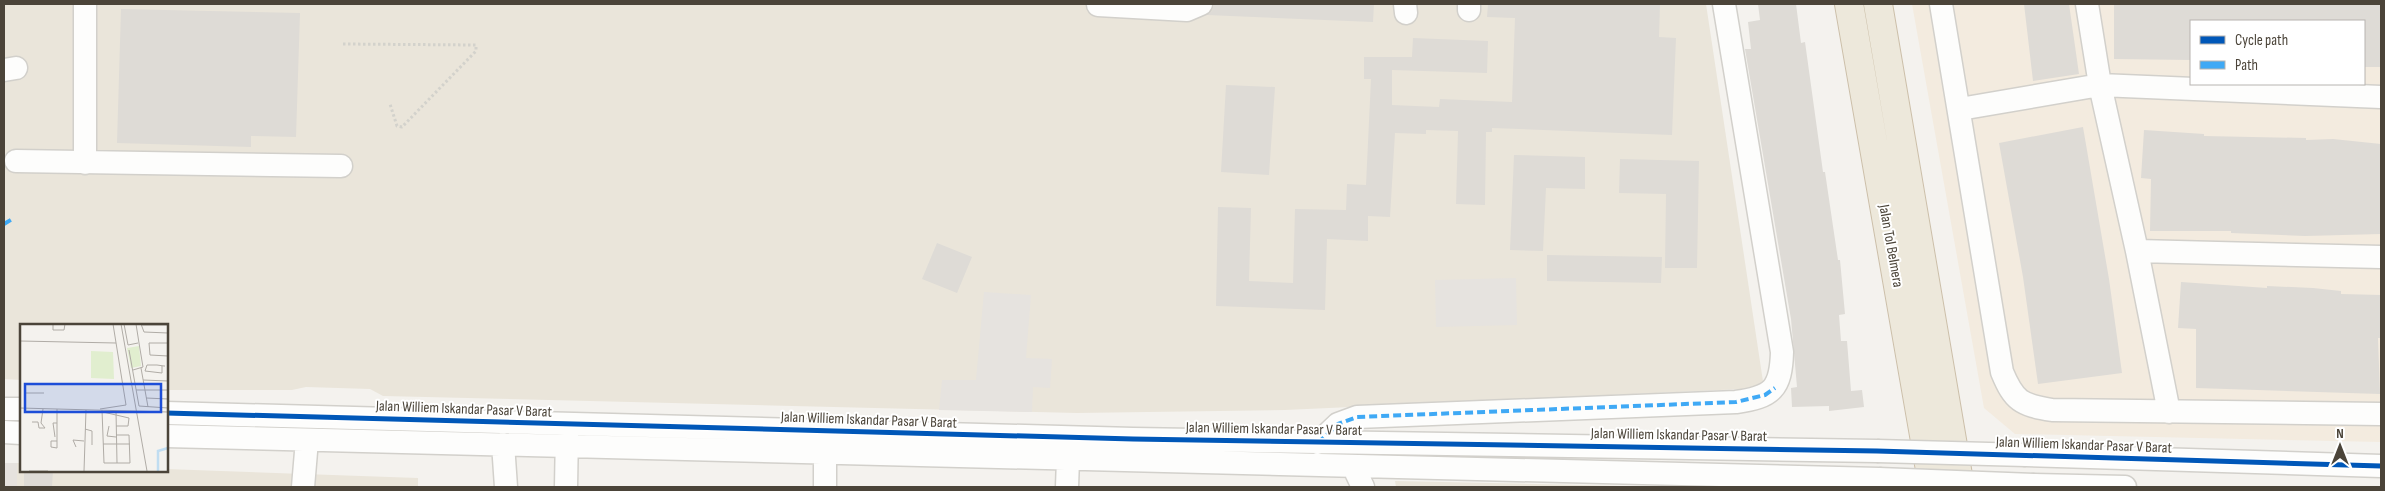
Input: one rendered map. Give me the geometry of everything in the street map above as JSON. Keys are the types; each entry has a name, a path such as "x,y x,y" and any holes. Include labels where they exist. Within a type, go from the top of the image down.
{"highway":[{"name":"Jalan Tol Belmera","path":"1849,4 1933,487"},
{"name":"Jalan Tol Belmera","path":"1878,4 1960,487"}],"street":[{"path":"85,4 85,163"},
{"path":"1098,5 1187,10 1201,4"},
{"path":"1318,443 1338,424 1357,417 1736,402 1759,397 1775,388 1782,371 1782,352 1724,4"},
{"path":"1940,4 1960,109 2002,372 2011,393 2019,401 2031,407 2052,410 2381,414"},
{"path":"2087,4 2100,85 2137,251 2169,412"},
{"path":"1960,109 2100,85 2381,97"},
{"path":"16,162 341,166"},
{"path":"2137,251 2381,256"},
{"path":"4,408 20,409"},
{"name":"Jalan Williem Iskandar Pasar V Barat","path":"168,413 567,424 793,441 825,453 1353,466 1461,478 1603,480 1879,479 2124,487"},
{"path":"566,487 567,424"},
{"path":"4,432 20,432"},
{"name":"Jalan Williem Iskandar Pasar V Barat","path":"168,436 566,446 793,441 1318,443 1877,451 2381,466"},
{"path":"302,487 307,440"},
{"path":"503,444 506,487"},
{"path":"825,453 825,487"},
{"path":"1067,487 1068,459"},
{"path":"1353,466 1363,487"}],"path":[{"path":"343,44 476,45 476,51 402,127 397,125 390,104"}],"shaded area":[{"path":"4,4 1706,4 1764,388 1285,410 1077,413 383,396 370,389 306,387 292,390 168,390 168,324 20,324 20,380 4,379"},
{"path":"1912,4 2381,4 2381,442 2015,434 1984,408"},
{"path":"1516,278 1517,325 1436,327 1435,280"},
{"path":"984,292 1031,295 1026,358 1052,359 1050,388 1033,387 1032,412 939,410 942,380 976,380"},
{"path":"4,463 17,463 17,487 4,487"},
{"path":"17,463 20,463 20,471 168,471 168,469 418,478 418,487 17,487"},
{"path":"1395,481 1671,487 1396,487"}],"building":[{"path":"1214,4 1374,4 1373,22 1207,15 1212,11"},
{"path":"1488,4 1660,4 1659,37 1676,38 1672,135 1492,128 1492,132 1486,132 1485,205 1456,204 1458,131 1426,130 1426,134 1395,133 1390,217 1368,216 1368,241 1327,239 1325,310 1216,306 1218,207 1251,208 1249,281 1293,283 1295,209 1346,210 1347,184 1366,185 1371,79 1364,79 1364,57 1412,57 1413,38 1488,41 1487,73 1392,70 1392,105 1439,107 1440,99 1512,102 1515,18 1487,17"},
{"path":"1758,4 1796,4 1801,43 1805,42 1823,172 1825,172 1838,260 1840,260 1845,314 1839,315 1841,341 1847,341 1851,391 1862,390 1864,407 1829,411 1829,406 1792,407 1791,388 1797,387 1791,319 1745,49 1751,49 1748,22 1760,20"},
{"path":"2024,4 2069,4 2079,74 2033,81"},
{"path":"2114,4 2381,4 2381,67 2365,67 2365,20 2190,20 2190,60 2114,59"},
{"path":"121,9 300,13 296,137 251,136 251,147 117,143"},
{"path":"1226,85 1275,87 1269,175 1221,172"},
{"path":"2083,127 2109,279 2122,373 2038,384 2023,277 1999,143"},
{"path":"2144,130 2204,134 2204,136 2306,138 2306,140 2333,139 2381,144 2381,234 2305,236 2231,233 2231,231 2150,231 2151,179 2141,178"},
{"path":"1514,155 1585,157 1585,189 1546,188 1543,251 1510,250"},
{"path":"1620,159 1699,161 1697,268 1665,268 1666,194 1619,193"},
{"path":"937,243 972,257 957,293 922,279"},
{"path":"1547,255 1662,257 1661,283 1547,281"},
{"path":"2181,282 2267,288 2267,286 2313,288 2341,291 2341,294 2381,295 2381,338 2378,338 2380,394 2196,388 2196,329 2178,328"},
{"path":"24,471 53,471 52,487 24,487"}],"marked path":[{"path":"4,224 14,218"},
{"path":"1318,443 1338,424 1357,417 1736,402 1765,395 1775,388"}],"cycle path":[{"path":"168,413 1133,439 1877,451 2381,466"}]}
